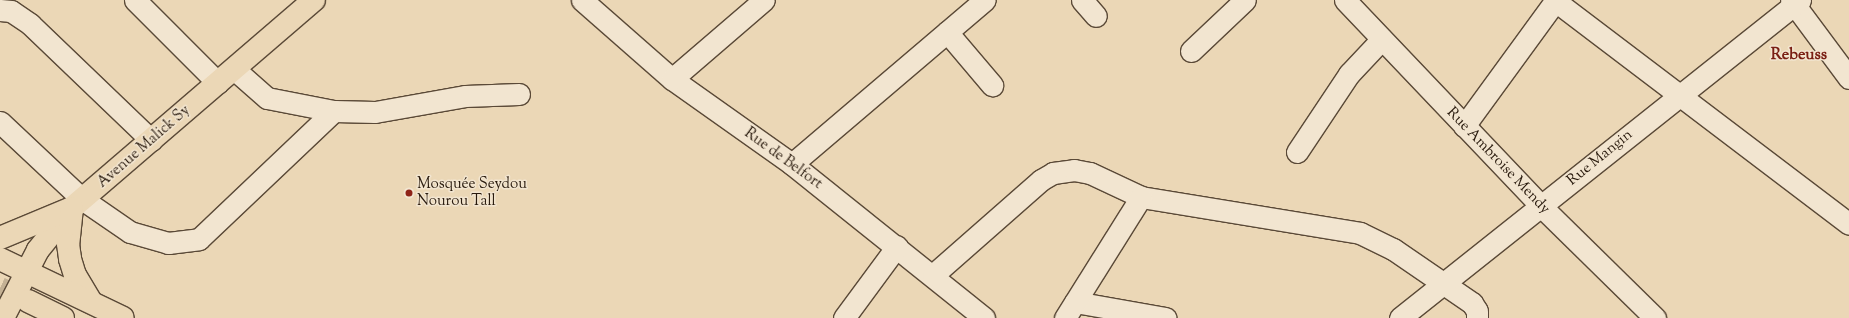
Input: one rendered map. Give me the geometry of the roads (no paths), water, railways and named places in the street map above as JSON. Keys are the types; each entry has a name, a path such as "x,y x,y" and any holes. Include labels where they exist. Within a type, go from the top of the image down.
{"main road":[{"name":"Avenue Malick Sy","path":"3,318 26,270 47,237 77,203 226,76 310,1"},
{"path":"0,238 77,203"},
{"path":"77,203 68,244 70,259 75,275 91,302"},
{"path":"0,259 26,270 123,318"},
{"path":"28,301 63,318"}],"street":[{"path":"135,0 226,76 267,98 334,111 375,112 465,96 519,94"},
{"name":"Rue de Belfort","path":"582,0 672,79 792,164 897,246 984,318"},
{"path":"672,79 764,0"},
{"path":"792,164 985,0"},
{"path":"1082,0 1096,16"},
{"path":"1191,51 1245,0"},
{"name":"Rue Ambroise Mendy","path":"1345,0 1541,206 1655,318"},
{"path":"1464,126 1555,0 1849,224"},
{"path":"1795,1 1849,78"},
{"name":"Rue Mangin","path":"1400,318 1795,1"},
{"path":"0,10 10,11 30,24 151,140"},
{"path":"947,32 992,85"},
{"path":"1297,152 1349,74 1382,39"},
{"path":"0,122 77,203 130,232 168,243 199,239 334,111"},
{"path":"933,275 1041,180 1053,173 1074,170 1090,173 1141,197 1360,233 1393,249 1472,303 1477,311 1477,318"},
{"path":"1141,197 1070,310 1166,318"},
{"path":"844,318 897,246"}],"tunnel":[{"path":"0,288 28,301"}],"place":[{"name":"Mosquée Seydou Nourou Tall","path":"409,193"}],"district":[{"name":"Rebeuss","path":"1799,56"}]}
